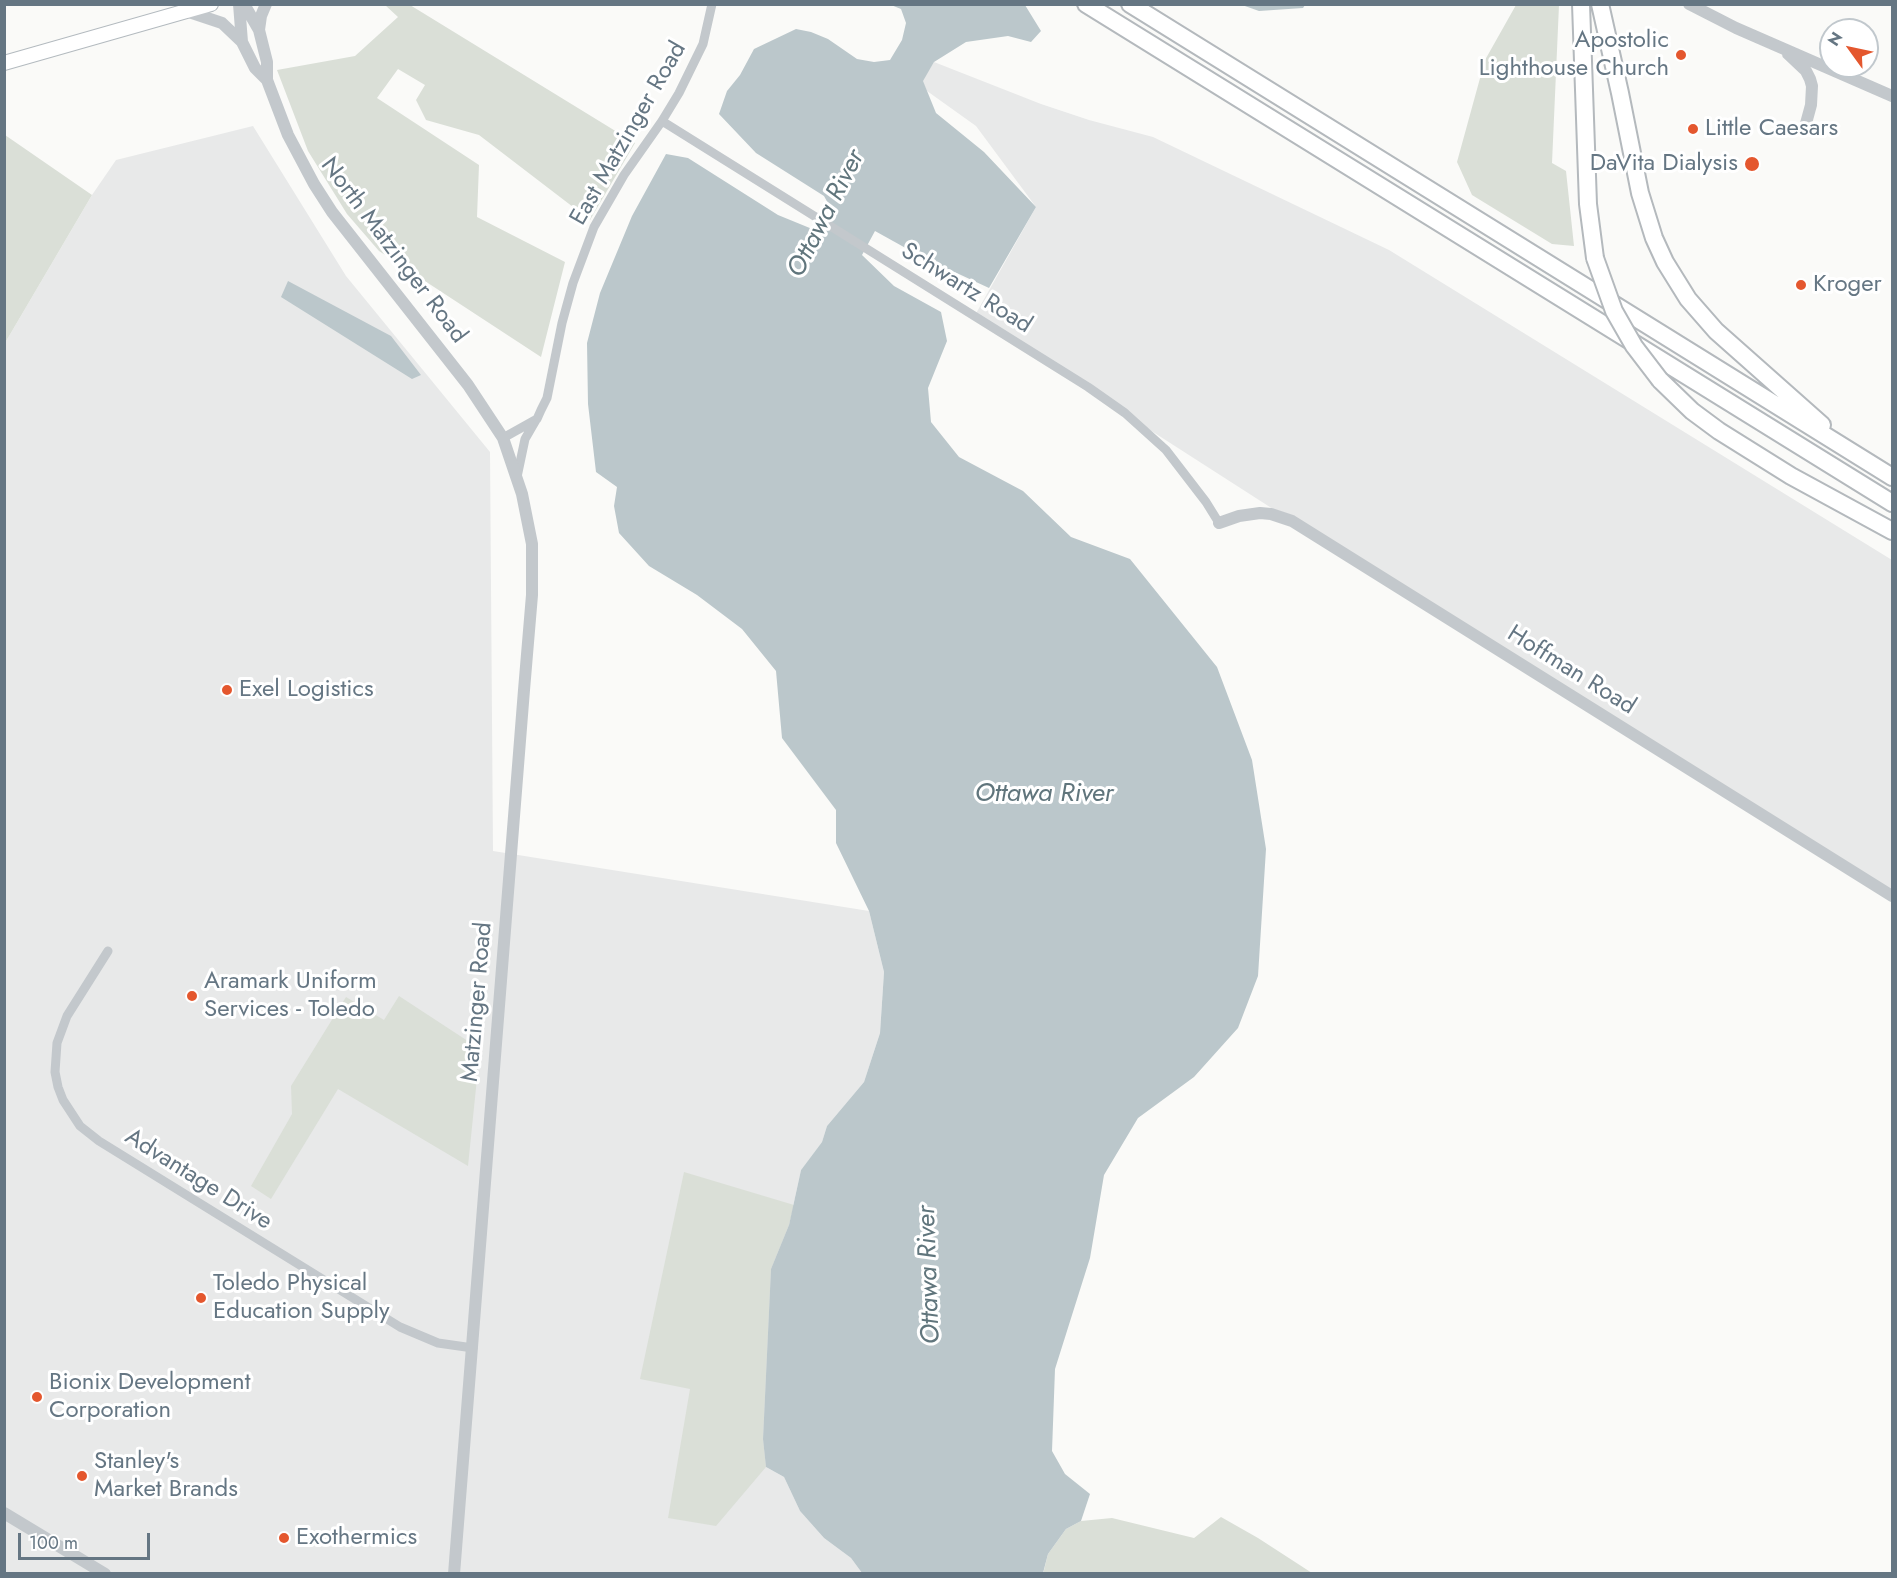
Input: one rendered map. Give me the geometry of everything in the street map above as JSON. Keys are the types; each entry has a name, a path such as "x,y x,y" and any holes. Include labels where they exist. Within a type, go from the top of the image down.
{"highway":[{"path":"1086,4 1893,503"},
{"path":"1130,4 1893,477"},
{"path":"1581,4 1588,204 1595,258 1617,317 1640,354 1660,380 1687,407 1719,431 1791,476 1893,531"},
{"path":"1604,10 1640,193 1654,238 1672,274 1688,298 1716,331 1852,451"}],"main road":[{"path":"4,63 210,4"}],"street":[{"name":"North Matzinger Road","path":"241,4 258,30 267,62 267,80 288,135 314,184 339,221 468,385 503,438"},
{"name":"North Matzinger Road","path":"241,4 242,42 255,68 267,80"},
{"path":"258,30 266,4"},
{"name":"East Matzinger Road","path":"517,477 525,439 547,398 562,323 573,283 594,227 624,175 679,93 703,44 712,4"},
{"path":"1689,4 1736,28 1893,96"},
{"path":"186,10 222,23 242,42"},
{"path":"1778,45 1800,64 1810,79 1811,105 1805,128"},
{"name":"Schwartz Road","path":"662,121 1088,387 1125,413 1166,450 1206,501 1219,523"},
{"path":"503,438 537,419"},
{"name":"Matzinger Road","path":"454,1574 532,595 532,544 527,513 503,438"},
{"name":"Hoffman Road","path":"1219,523 1239,516 1260,513 1292,521 1893,896"},
{"name":"Advantage Drive","path":"108,951 67,1016 57,1043 55,1072 58,1087 63,1100 80,1126 99,1141 400,1327 438,1343 473,1348"},
{"path":"4,1513 105,1574"}],"shaded area":[{"path":"385,5 410,5 635,143 590,220 479,135 426,120 416,100 425,85 398,69 377,98 479,165 477,217 565,262 541,357 379,251 347,214 308,151 277,70 355,56 398,17"},
{"path":"1516,5 1559,5 1552,163 1566,171 1574,246 1552,244 1472,195 1457,162 1485,60"},
{"path":"934,62 1041,104 1153,137 1389,250 1892,560 1892,896 1301,527 974,317 1036,207 976,126 927,91 922,81"},
{"path":"253,126 346,276 490,452 493,851 869,911 884,972 880,1033 864,1082 827,1126 822,1142 801,1170 789,1225 766,1467 784,1477 800,1511 824,1538 851,1558 862,1573 5,1574 5,343 92,195 116,160"},
{"path":"5,135 92,195 5,343"},
{"path":"399,996 480,1049 468,1166 338,1089 271,1199 251,1186 292,1114 291,1086 346,997 384,1020"},
{"path":"684,1172 794,1205 789,1225 771,1269 763,1439 766,1467 716,1526 668,1518 690,1389 640,1379"},
{"path":"1221,1517 1312,1573 1043,1574 1048,1554 1066,1529 1081,1521 1112,1518 1194,1538"}],"water":[{"name":"Ottawa River","path":"891,5 1025,5 1041,31 1031,42 1008,36 966,42 934,62 923,81 936,113 984,152 1036,207 989,288 920,256 875,231 862,255 894,286 941,312 947,341 928,388 931,422 959,457 1023,491 1071,537 1130,559 1217,667 1252,760 1266,849 1258,976 1238,1028 1194,1077 1138,1118 1104,1175 1090,1258 1055,1369 1052,1451 1065,1474 1090,1494 1081,1521 1066,1529 1048,1554 1043,1573 862,1573 851,1558 824,1538 800,1511 784,1477 766,1467 763,1439 771,1269 789,1225 801,1170 822,1142 827,1126 864,1082 880,1033 884,972 869,911 836,843 836,810 782,738 776,671 742,629 697,595 649,566 619,533 614,506 617,487 596,472 588,404 587,343 600,293 632,216 666,154 688,158 778,215 822,233 834,214 824,196 756,153 719,114 727,91 740,75 754,49 796,29 828,39 857,59 874,62 890,60 902,40 906,23 901,9"},
{"path":"1242,5 1305,5 1303,8 1259,11"},
{"path":"288,281 391,336 421,375 412,379 281,297"}],"place":[{"name":"Apostolic Lighthouse Church","path":"1681,55"},
{"name":"Little Caesars","path":"1693,129"},
{"name":"DaVita Dialysis","path":"1752,164"},
{"name":"Kroger","path":"1801,285"},
{"name":"Exel Logistics","path":"227,690"},
{"name":"Aramark Uniform Services - Toledo","path":"192,996"},
{"name":"Toledo Physical Education Supply","path":"201,1298"},
{"name":"Bionix Development Corporation","path":"37,1397"},
{"name":"Stanley's Market Brands","path":"82,1476"},
{"name":"Exothermics","path":"284,1538"}]}
